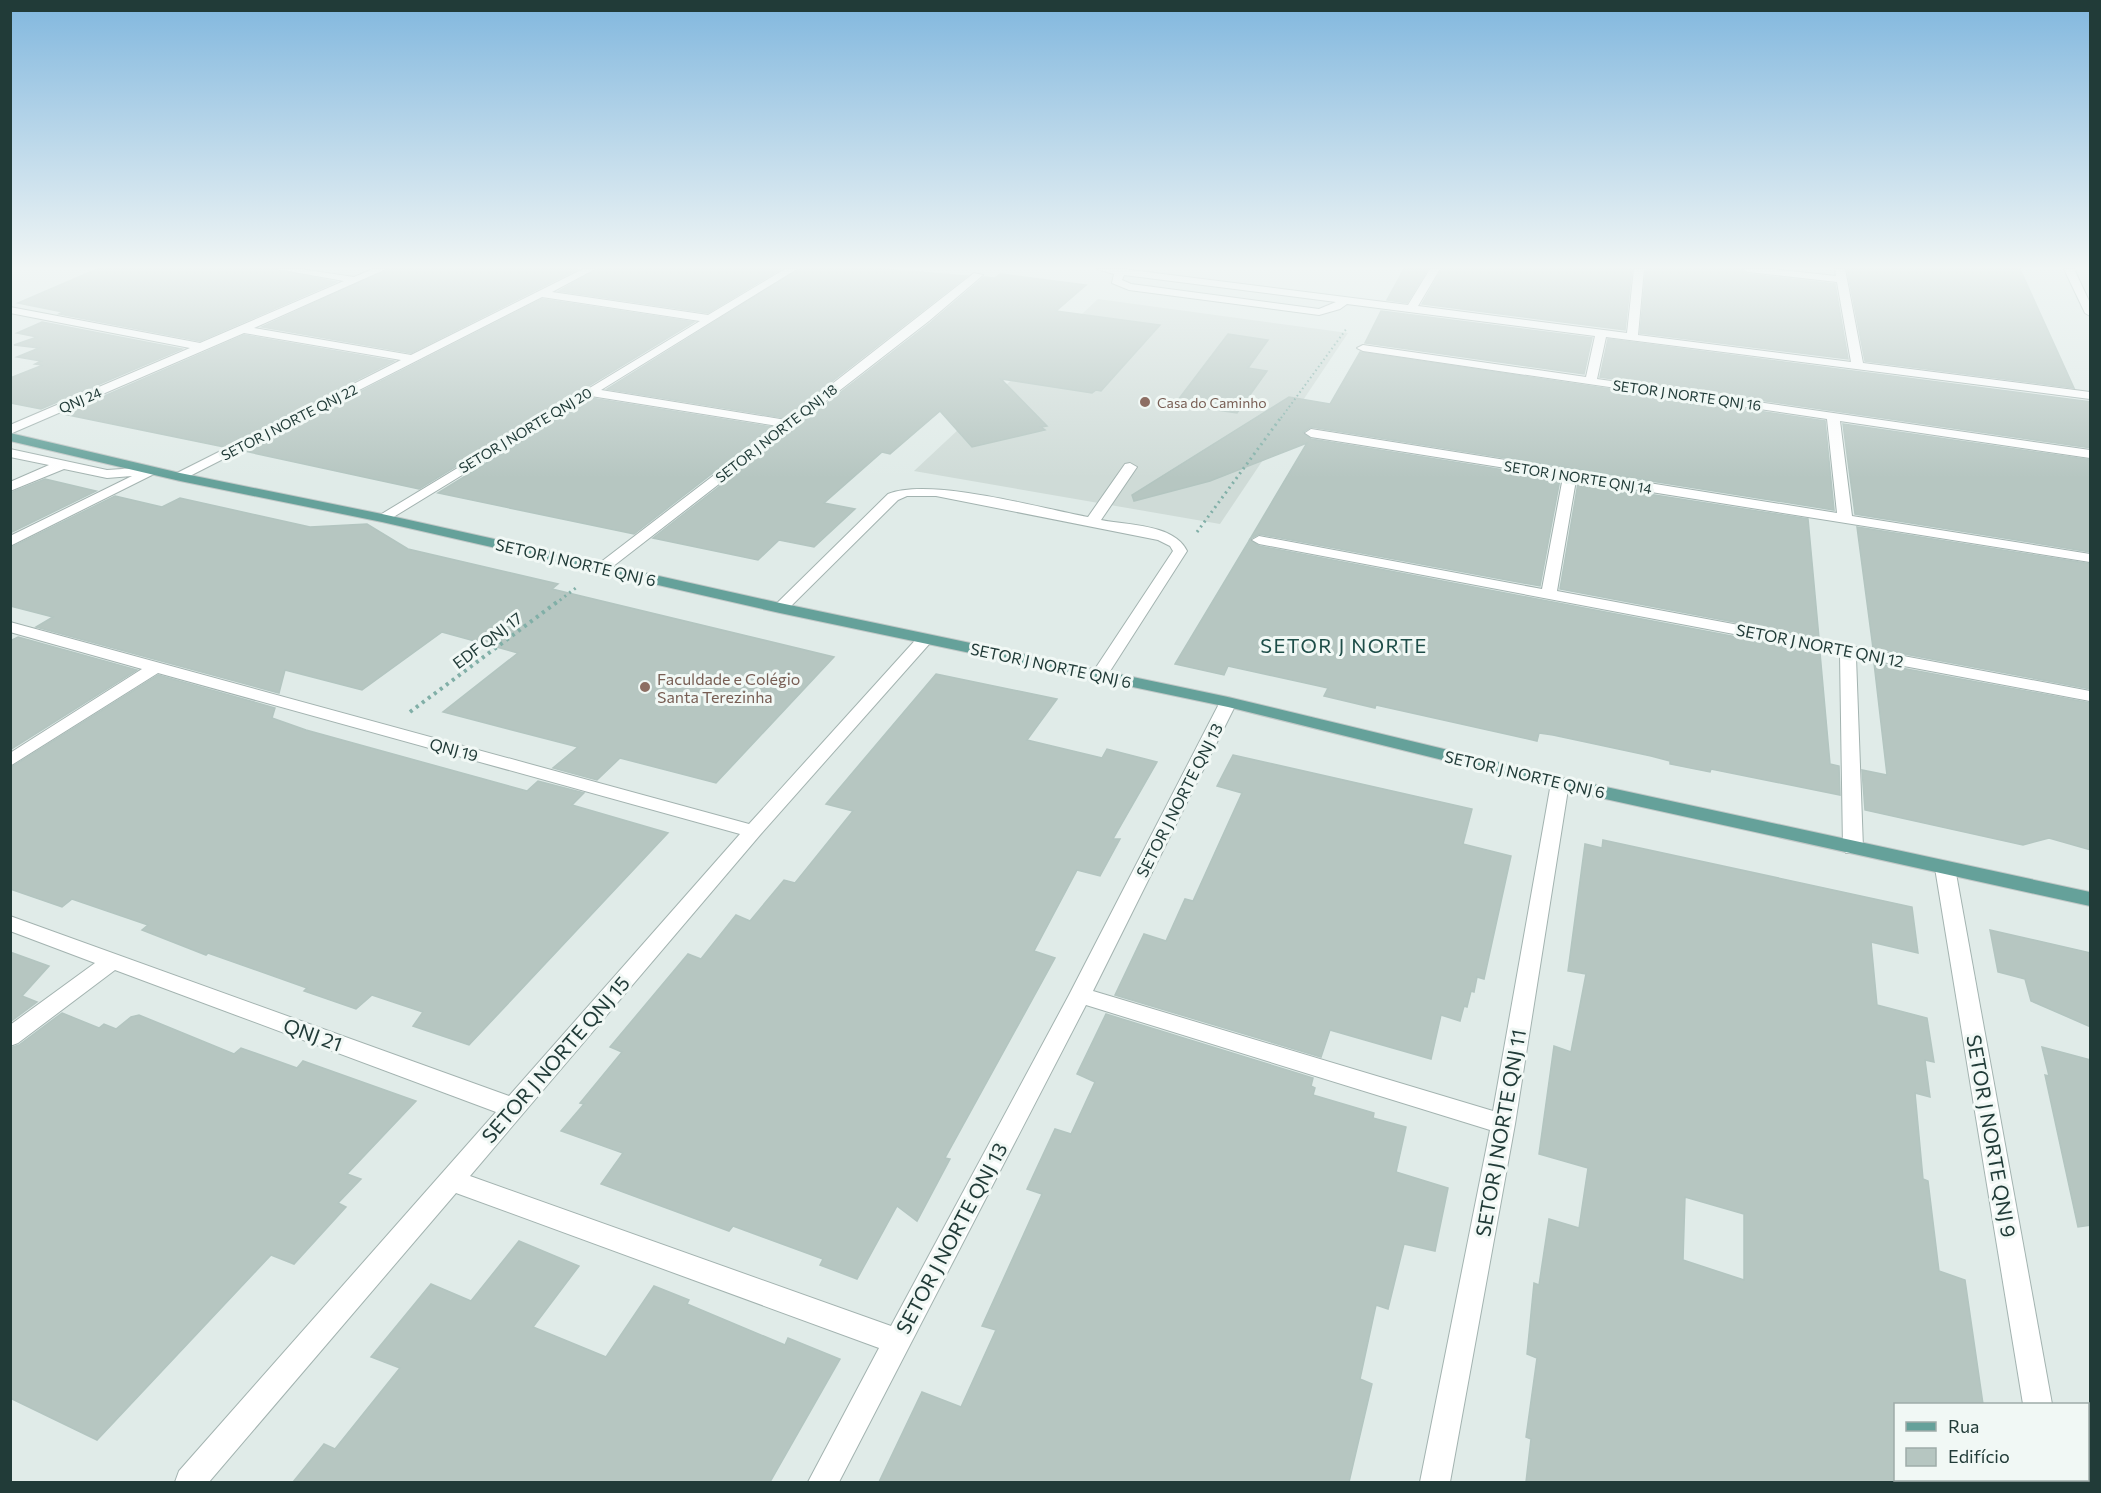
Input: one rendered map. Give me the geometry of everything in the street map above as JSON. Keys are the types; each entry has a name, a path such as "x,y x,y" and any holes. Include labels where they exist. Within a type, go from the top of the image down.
{"main road":[{"name":"SETOR J NORTE QNJ 6","path":"10,437 180,477 382,518 780,608 1228,702 1560,783 2091,899"}],"street":[{"path":"158,339 202,347"},
{"name":"QNJ 24","path":"10,430 221,339"},
{"path":"297,339 412,359"},
{"name":"SETOR J NORTE QNJ 22","path":"180,477 453,339"},
{"name":"SETOR J NORTE QNJ 20","path":"382,518 678,339"},
{"name":"SETOR J NORTE QNJ 18","path":"602,568 899,339"},
{"path":"1591,380 1600,339"},
{"path":"1645,339 2091,396"},
{"path":"1853,339 1858,366"},
{"name":"SETOR J NORTE QNJ 16","path":"1363,348 2091,454"},
{"path":"589,392 786,424"},
{"path":"1833,416 1845,519"},
{"name":"SETOR J NORTE QNJ 14","path":"1311,433 2091,558"},
{"path":"10,453 107,474 153,471"},
{"path":"10,486 63,464"},
{"path":"1092,522 1130,467"},
{"path":"10,542 153,471"},
{"path":"1549,593 1570,476"},
{"path":"780,608 893,497 905,492 936,492 1162,536 1176,543 1180,551 1176,559 1099,675"},
{"name":"SETOR J NORTE QNJ 12","path":"1259,540 2091,696"},
{"name":"QNJ 19","path":"10,627 753,831"},
{"name":"SETOR J NORTE QNJ 15","path":"190,1482 753,831 925,639"},
{"path":"1848,651 1853,848"},
{"path":"10,761 156,667"},
{"name":"SETOR J NORTE QNJ 13","path":"823,1482 1080,995 1228,702"},
{"name":"SETOR J NORTE QNJ 11","path":"1435,1482 1503,1124 1560,783"},
{"name":"SETOR J NORTE QNJ 9","path":"1945,868 2038,1403"},
{"name":"QNJ 21","path":"10,923 513,1108"},
{"path":"10,1037 114,960"},
{"path":"1080,995 1503,1124"},
{"path":"451,1180 897,1341"}],"path":[{"path":"1176,559 1339,339"},
{"name":"EDF QNJ 17","path":"386,730 602,568"}],"shaded area":[{"name":"Casa do Caminho","path":"1056,339 1344,339 1220,524 914,471"}],"building":[{"path":"32,339 128,339 182,349 41,409 10,403 10,378 43,365 35,364 41,361 17,357 39,348 14,345"},
{"path":"236,339 265,339 394,361 224,447 63,414"},
{"path":"329,339 439,339 411,353"},
{"path":"464,339 667,339 419,489 244,451"},
{"path":"688,339 887,339 785,418 607,389"},
{"path":"910,339 1148,339 1101,391 1096,390 1092,393 1001,379 1047,426 1041,427 1045,430 972,447 940,411 890,454 882,452 824,503 855,509 814,547 779,540 758,560 653,538"},
{"path":"1224,339 1268,340 1248,368 1267,371 1237,413 1175,404"},
{"path":"1367,339 1592,339 1584,374 1365,343"},
{"path":"1608,339 2091,402 2091,448 1600,377"},
{"path":"1685,339 1844,339 1848,359"},
{"path":"1861,339 2052,339 2074,388 1865,361"},
{"path":"1360,352 1825,421 1834,510 1311,427 1303,432 1311,439 1560,479 1540,586 1259,534 1250,539 1307,443 1210,481 1134,501 1132,495 1289,397 1330,404"},
{"path":"591,398 772,427 634,534 438,493"},
{"path":"1843,424 2091,460 2091,552 1855,514"},
{"path":"45,479 96,491 10,533 10,493"},
{"path":"1578,483 1808,519 1819,638 1560,589"},
{"path":"115,496 162,507 180,498 310,527 367,524 408,549 558,584 552,589 834,657 716,783 620,758 597,780 553,768 578,747 443,712 518,653 442,632 362,690 285,670 279,693 36,627 53,617 10,606 10,548"},
{"path":"1857,527 2091,564 2091,689 1873,648"},
{"path":"1250,539 1259,546 1820,653 1830,764 1839,766 1840,795 1711,769 1710,772 1670,764 1670,761 1651,756 1553,735 1539,733 1537,741 1376,705 1375,708 1324,696 1328,688 1228,666 1224,675 1175,664"},
{"path":"18,637 137,670 10,750 10,641"},
{"path":"1874,663 2091,703 2091,850 2049,838 2023,845 1865,810 1862,770 1887,775"},
{"path":"936,674 1057,699 1027,740 1102,758 1107,749 1157,762 1113,839 1120,839 1100,876 1077,870 1034,951 1055,958 945,1158 950,1159 917,1221 897,1206 857,1279 820,1265 823,1259 733,1226 729,1231 601,1184 623,1153 561,1131 584,1104 580,1103 622,1052 610,1047 688,954 701,959 736,915 750,921 784,880 795,883 853,811 826,804"},
{"path":"158,675 275,708 272,718 306,730 527,791 538,781 584,793 572,805 668,833 469,1045 413,1026 423,1012 372,995 356,1009 304,991 307,988 208,953 206,955 142,930 148,925 72,899 62,907 10,889 10,768"},
{"path":"1233,755 1472,809 1463,844 1511,856 1484,979 1477,977 1474,992 1471,991 1460,1021 1441,1015 1431,1059 1330,1030 1321,1057 1115,995 1144,934 1166,941 1185,899 1193,901 1242,793 1217,786"},
{"path":"1603,840 1912,907 1918,953 1871,942 1877,1005 1927,1018 1934,1062 1925,1060 1930,1097 1915,1093 1923,1179 1928,1181 1939,1271 1965,1280 1983,1403 1894,1403 1894,1481 1896,1482 1526,1482 1531,1439 1526,1437 1537,1358 1527,1354 1534,1283 1539,1285 1549,1219 1579,1228 1588,1168 1539,1154 1554,1046 1571,1052 1586,974 1568,971 1585,844 1602,848","holes":["1685,1197 1744,1214 1744,1280 1683,1260"]},
{"path":"1990,930 2091,953 2091,1027 2031,1001 2025,979 1998,972"},
{"path":"10,952 49,966 22,996 37,1002 10,1022"},
{"path":"62,1013 99,1028 104,1024 116,1029 131,1017 139,1015 234,1054 241,1048 297,1068 303,1061 416,1101 347,1174 361,1179 338,1203 346,1207 294,1264 271,1255 97,1440 10,1398 10,1048 19,1045"},
{"path":"1106,1014 1313,1078 1311,1086 1315,1088 1313,1095 1374,1113 1373,1118 1406,1127 1396,1172 1448,1188 1435,1251 1404,1244 1388,1309 1376,1305 1360,1379 1372,1384 1349,1482 879,1482 922,1392 961,1407 996,1330 982,1326 1042,1194 1027,1189 1055,1129 1071,1134 1095,1082 1077,1074"},
{"path":"2042,1047 2091,1060 2091,1225 2078,1227 2045,1075 2049,1076"},
{"path":"519,1241 579,1266 533,1327 606,1357 654,1286 689,1300 687,1304 785,1345 788,1338 840,1359 770,1482 293,1482 324,1444 335,1449 400,1368 371,1357 431,1284 471,1301"}],"place":[{"name":"Casa do Caminho","path":"1145,402"},
{"name":"Faculdade e Colégio Santa Terezinha","path":"645,687"}],"district":[{"name":"SETOR J NORTE","path":"1344,645"}]}
